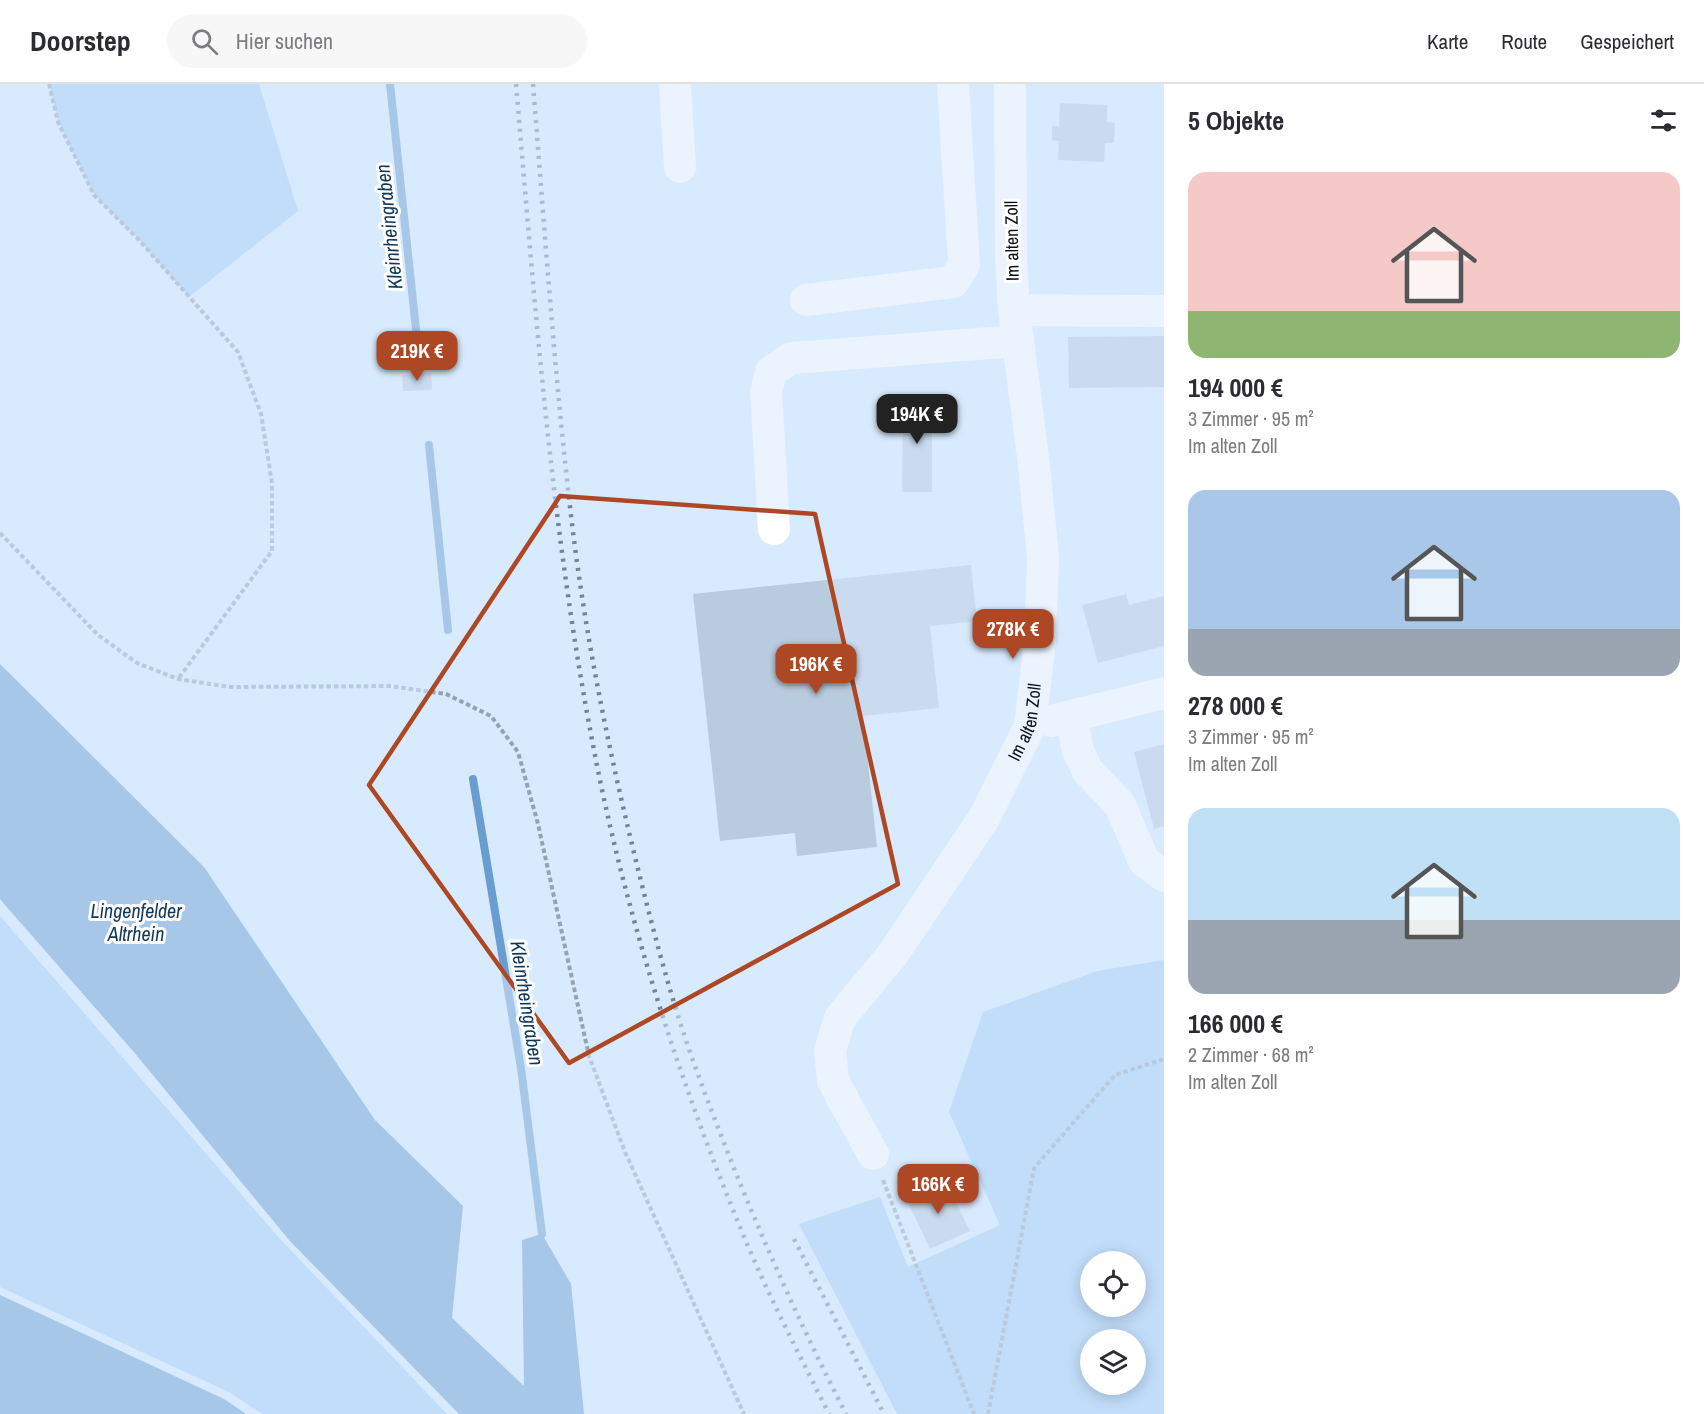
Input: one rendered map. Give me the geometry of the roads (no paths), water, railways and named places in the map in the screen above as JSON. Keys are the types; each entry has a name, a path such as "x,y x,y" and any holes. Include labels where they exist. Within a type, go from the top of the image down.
{"street":[{"path":"675,84 680,167"},
{"path":"806,300 953,282 964,265 953,84"},
{"name":"Im alten Zoll","path":"873,1155 833,1081 830,1050 840,1018 893,954 959,858 984,819 1030,726 1040,642 1043,558 1034,465 1014,310 1011,256 1010,84"},
{"path":"1014,310 1164,311"},
{"path":"774,529 766,391 771,372 791,358 1018,341"},
{"path":"1030,726 1164,693"},
{"path":"1071,716 1078,751 1088,770 1120,805 1144,861 1164,876"}],"water":[{"name":"Lingenfelder Altrhein","path":"0,664 204,867 375,1120 463,1206 452,1318 524,1386 522,1240 542,1234 571,1284 584,1414 459,1414 289,1240 133,1051 0,899"},
{"path":"0,1295 224,1399 246,1414 0,1414"}],"waterway":[{"name":"Kleinrheingraben","path":"390,84 420,367"},
{"name":"Kleinrheingraben","path":"429,445 448,630"},
{"name":"Kleinrheingraben","path":"473,779 521,1068 542,1234"}],"railway":[{"path":"516,84 539,348 558,523 584,698 614,841 643,954 660,1009 718,1173 750,1251 829,1414"},
{"path":"533,84 556,364 573,532 592,658 627,824 669,986 709,1104 783,1283 846,1414"},
{"path":"794,1239 884,1414"}]}
